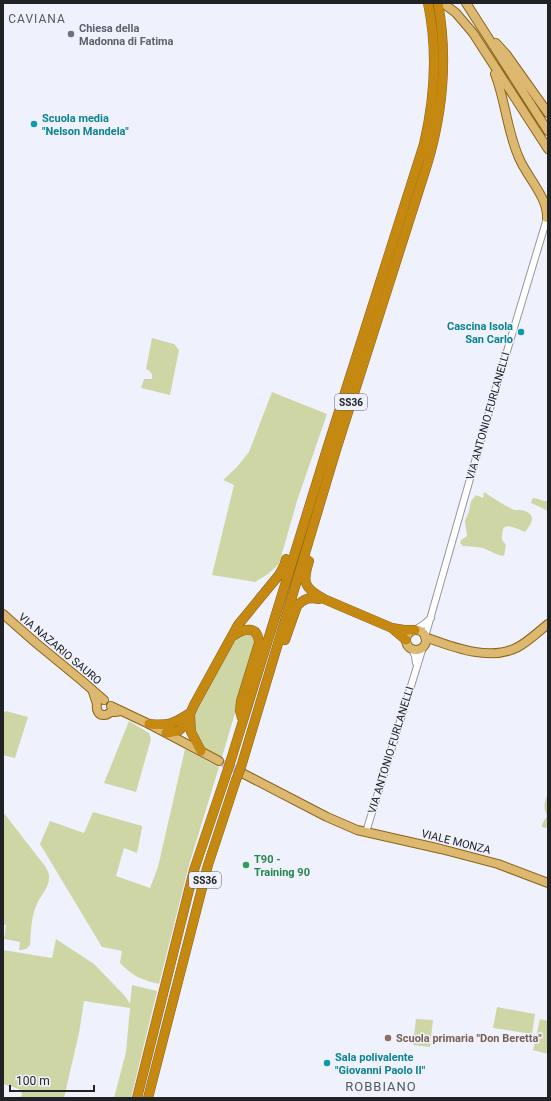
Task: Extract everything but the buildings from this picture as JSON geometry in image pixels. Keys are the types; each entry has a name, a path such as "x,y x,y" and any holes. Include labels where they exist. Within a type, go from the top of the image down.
{"highway":[{"name":"SS36","path":"148,1098 208,865 240,774 330,470 429,159 436,132 440,112 444,54 428,3"},
{"name":"SS36","path":"137,1098 194,870 230,763 312,494 424,144 433,99 435,53 438,34 438,3"},
{"path":"330,470 331,488 306,574 309,590 324,600 392,628 415,630"},
{"path":"171,734 178,731 186,723 238,625 281,571 312,494"},
{"path":"272,664 282,652 297,606 308,598 324,600"},
{"path":"392,628 406,640"},
{"path":"233,636 243,630 250,630 257,634 259,638 259,643 241,701 240,711 243,721"},
{"path":"149,724 163,725 177,722 190,713"},
{"path":"190,713 191,732 201,752"},
{"path":"171,734 177,722"}],"main road":[{"path":"443,3 456,13 473,33 548,149"},
{"path":"466,3 548,131"},
{"path":"481,26 506,54 548,113"},
{"path":"490,60 502,95 515,149 523,166 544,195 548,217"},
{"path":"537,98 548,100"},
{"name":"VIA NAZARIO SAURO","path":"3,614 81,680 93,691 100,702"},
{"path":"424,643 422,632 415,630 408,633 406,640 408,646 412,649 418,649 424,643 438,642 479,653 496,654 517,648 529,641 548,624"},
{"path":"100,702 108,702 110,709 107,714 103,715 98,713 96,708 100,702"},
{"path":"110,709 122,711 171,734 219,761"},
{"name":"VIALE MONZA","path":"240,774 327,817 357,830 441,849 498,864 548,883"}],"street":[{"name":"VIA ANTONIO FURLANELLI","path":"366,832 424,643 495,391 548,217"},
{"path":"415,630 431,618"},
{"name":"VIA ANTONIO FURLANELLI","path":"412,649 415,656 416,667"}],"green space":[{"path":"152,338 174,344 179,350 170,395 141,388 144,379 152,379 151,372 146,369"},
{"path":"272,392 327,414 297,501 279,564 268,574 255,582 212,575 234,485 223,480 236,468 249,452"},
{"path":"484,492 512,509 523,510 529,513 532,518 531,523 525,532 510,526 503,529 502,540 506,545 504,556 483,548 463,546 460,543 461,540 467,536 465,521 471,501 476,495 483,498"},
{"path":"533,498 548,501 548,511 531,503"},
{"path":"249,633 254,639 255,646 222,757 204,748 194,731 195,710 238,636"},
{"path":"6,711 28,717 15,758 3,755 3,713"},
{"path":"129,721 149,733 151,739 136,792 104,783"},
{"path":"185,749 219,767 189,865 159,984 138,977 125,968 120,963 122,951 102,947 40,844 50,821 84,833 93,812 142,826 137,853 124,848 116,876 150,888 158,867"},
{"path":"548,793 548,827 545,828 542,827 542,824 547,816 544,804"},
{"path":"3,812 45,866 49,875 48,885 35,909 30,945 22,950 19,950 20,942 4,939 6,925 3,924"},
{"path":"56,939 94,964 125,996 130,1004 132,985 157,991 131,1098 114,1098 126,1052 130,1008 84,1001 79,1033 64,1098 21,1098 22,1094 19,1089 3,1084 3,950 52,958"},
{"path":"497,1007 535,1014 532,1034 493,1028"},
{"path":"416,1019 433,1020 430,1047 413,1045"},
{"path":"540,1019 548,1021 548,1054 533,1050"}],"tunnel":[{"path":"219,761 242,773"}],"place":[{"name":"Chiesa della Madonna di Fatima","path":"71,34"},
{"name":"Scuola media \"Nelson Mandela\"","path":"34,124"},
{"name":"Cascina Isola San Carlo","path":"521,332"},
{"name":"T90 - Training 90","path":"246,865"},
{"name":"Scuola primaria \"Don Beretta\"","path":"388,1038"},
{"name":"Sala polivalente \"Giovanni Paolo II\"","path":"327,1063"}],"district":[{"name":"CAVIANA","path":"37,19"},
{"name":"ROBBIANO","path":"381,1086"}]}
